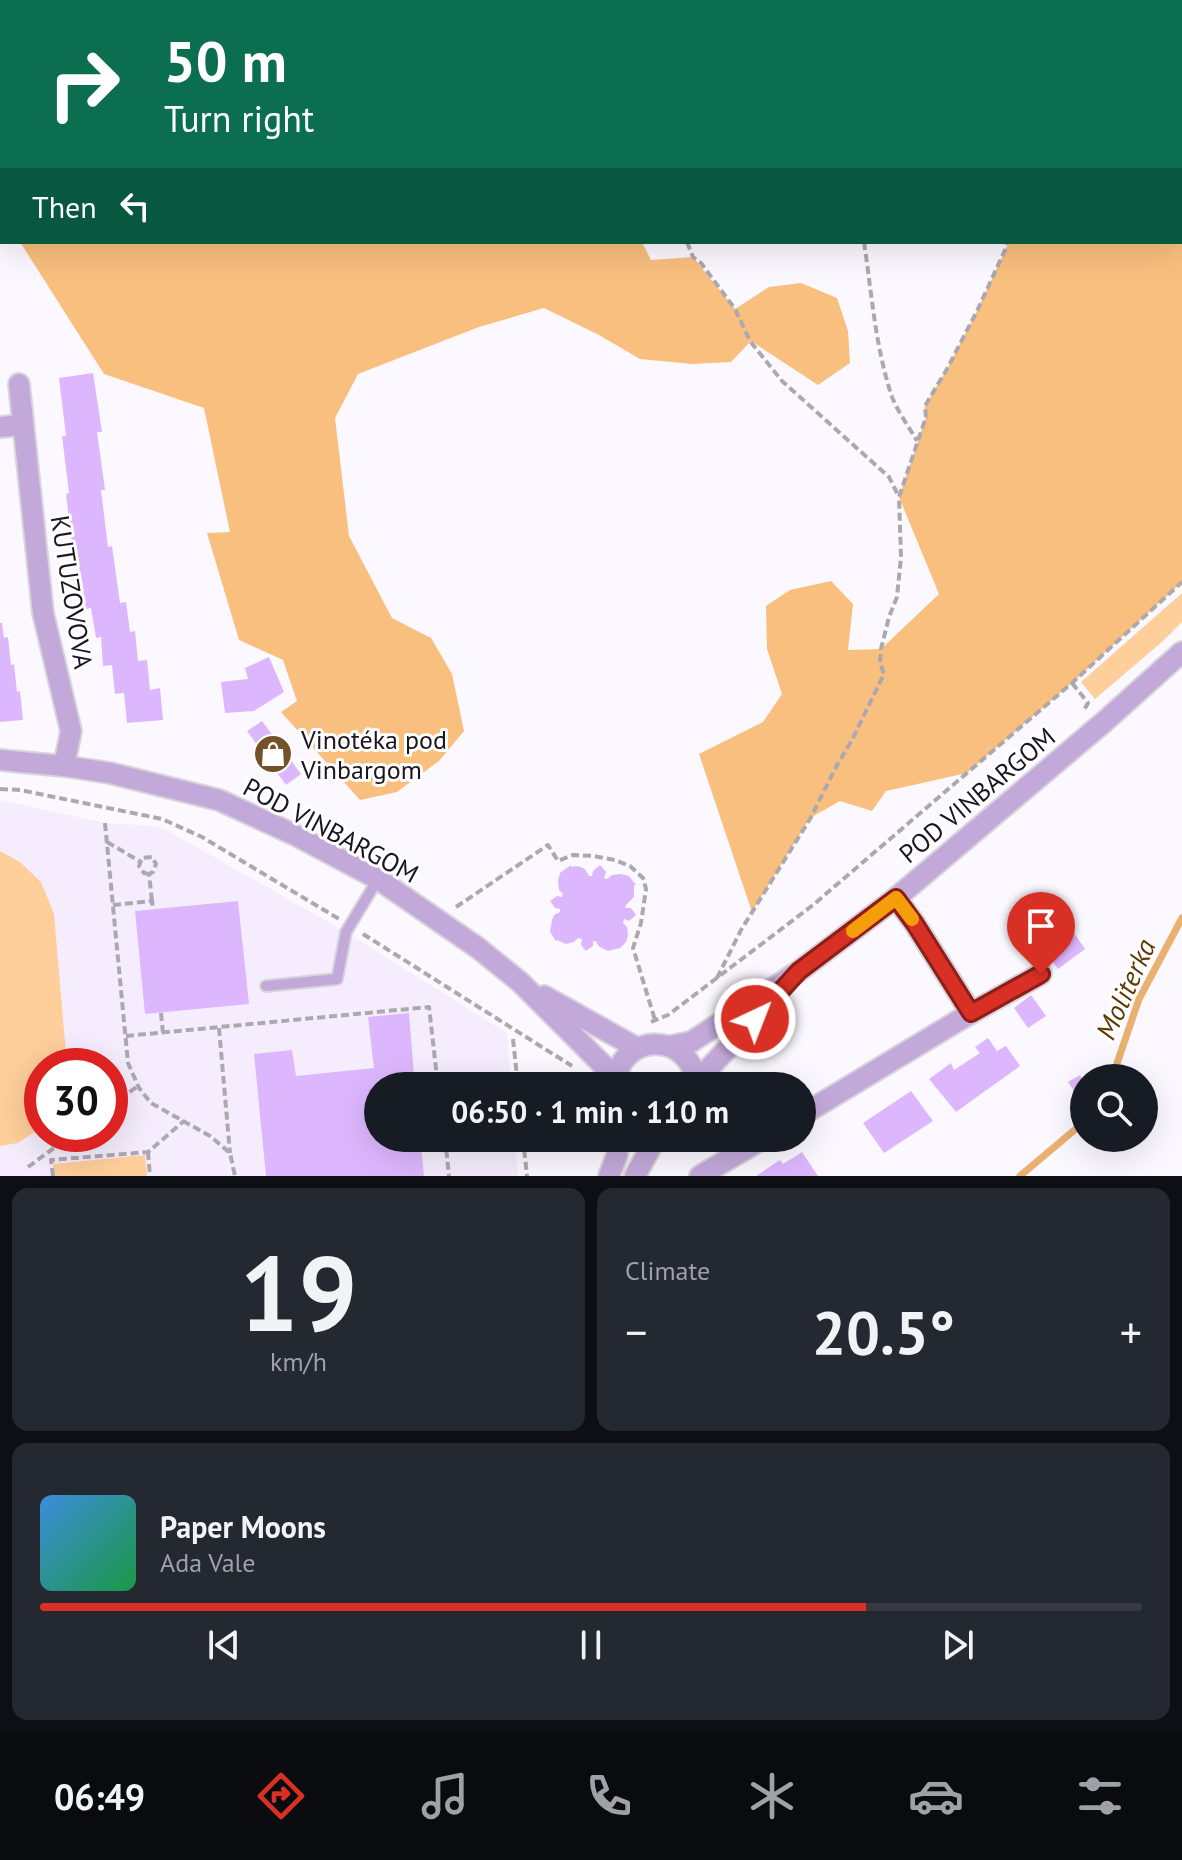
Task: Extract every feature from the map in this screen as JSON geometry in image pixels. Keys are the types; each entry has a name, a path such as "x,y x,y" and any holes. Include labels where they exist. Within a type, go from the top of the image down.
{"street":[{"name":"KUTUZOVOVA","path":"19,384 43,613 71,731 64,766"},
{"path":"0,427 23,425"},
{"name":"POD VINBARGOM","path":"520,982 637,1048 691,1042 799,971 896,898 1182,652"},
{"name":"POD VINBARGOM","path":"0,760 110,773 219,800 295,835 378,879 478,948 520,982 608,1072"},
{"path":"896,898 971,1013"},
{"name":"POD VINBARGOM","path":"707,1072 799,971"},
{"path":"816,1107 1041,974"},
{"path":"670,1046 689,1061 694,1072"},
{"path":"616,1072 625,1057 637,1048"},
{"path":"609,1176 618,1152"},
{"path":"635,1176 648,1152"},
{"path":"700,1176 740,1152"}],"lane":[{"path":"266,986 337,979 346,932 378,879"}],"path":[{"path":"688,244 693,257 701,263 735,309 750,341 782,381 889,477 899,497"},
{"path":"864,244 881,364 893,400 917,441"},
{"path":"717,978 741,930 810,819 884,674 880,663 881,649 897,597 901,557 899,497 926,417 925,406 977,311 1006,244"},
{"path":"647,1024 668,1015 813,905 1072,683 1182,582"},
{"path":"1072,683 1088,703"},
{"path":"0,789 20,790 162,819 202,837 351,926 580,1071"},
{"path":"105,823 128,1063 138,1086 151,1103 210,1136 230,1153"},
{"path":"107,842 141,862"},
{"path":"453,909 548,845 558,861 573,855 594,856 630,866 643,878 646,889 641,923 633,948 655,1020"},
{"path":"152,857 156,864 149,874 139,866 142,858 152,857"},
{"path":"149,874 153,909"},
{"path":"113,905 152,901"},
{"path":"126,1036 429,1007 436,1072"},
{"path":"161,1013 163,1033"},
{"path":"219,1027 230,1153 235,1176"},
{"path":"513,1039 517,1072"},
{"path":"128,1093 138,1086"},
{"path":"53,1176 51,1160 148,1152 184,1121"},
{"path":"28,1167 48,1152"},
{"path":"148,1152 150,1176"},
{"path":"446,1152 449,1176"},
{"path":"524,1152 527,1176"}],"shaded area":[{"path":"21,244 643,244 651,260 693,257 735,309 769,287 801,283 837,298 848,331 850,363 818,385 751,341 731,362 692,364 640,359 544,308 479,327 358,374 335,418 349,536 392,618 431,638 452,674 464,731 439,761 397,792 360,800 281,712 297,701 283,660 239,640 207,533 230,532 204,408 104,374"},
{"path":"1008,244 1182,244 1182,582 1072,683 967,773 886,791 872,811 840,801 810,818 752,912 699,754 763,722 782,694 767,649 766,606 790,590 831,581 853,604 848,650 881,649 939,594 899,497 926,417 925,406 977,311"},
{"path":"1182,593 1182,622 1095,699 1081,682"},
{"path":"0,800 105,823 156,826 167,830 346,932 507,1033 510,1072 364,1072 364,1152 516,1152 518,1176 0,1176"},
{"path":"0,851 20,862 41,882 54,914 65,1048 24,1048 24,1139 0,1146"},
{"path":"145,1155 147,1176 55,1176 53,1164"}],"building":[{"path":"93,373 102,432 97,432 105,490 101,490 108,547 112,546 120,603 126,602 130,632 135,631 138,661 147,660 150,690 160,688 163,720 127,723 124,693 115,694 112,665 103,666 101,637 96,638 91,608 86,609 77,552 73,552 59,378"},
{"path":"0,623 4,638 8,637 23,720 0,722"},
{"path":"269,657 284,692 254,711 225,713 221,682 248,679 245,668"},
{"path":"262,721 301,774 286,785 247,731"},
{"path":"571,865 585,869 592,876 600,865 606,872 604,878 620,874 629,876 636,885 634,897 625,908 631,908 636,915 629,921 624,919 628,935 620,948 608,951 593,941 593,946 586,951 581,945 582,939 566,944 556,941 550,932 554,915 560,909 550,901 557,896 562,897 558,881 560,873"},
{"path":"238,901 249,1004 145,1014 135,911"},
{"path":"1053,902 1085,949 1058,969 1025,922"},
{"path":"1031,995 1046,1016 1028,1028 1014,1008"},
{"path":"409,1013 414,1072 364,1072 364,1152 421,1152 424,1176 266,1176 254,1054 292,1050 296,1076 374,1068 368,1017"},
{"path":"988,1038 997,1051 1006,1046 1020,1066 956,1112 929,1079 951,1063 954,1070 980,1053 975,1047"},
{"path":"911,1091 933,1121 884,1153 863,1123"},
{"path":"802,1152 818,1176 756,1176 780,1160 783,1164"}],"waterway":[{"name":"Moliterka","path":"1117,1064 1139,999 1182,918"},
{"name":"Moliterka","path":"1020,1176 1070,1134"}],"slow traffic":[{"path":"853,931 896,898 912,919"}],"place":[{"name":"Vinotéka pod Vinbargom","path":"273,754"}],"route":[{"path":"755,1019 799,971 896,898 971,1013 1041,974"}]}
